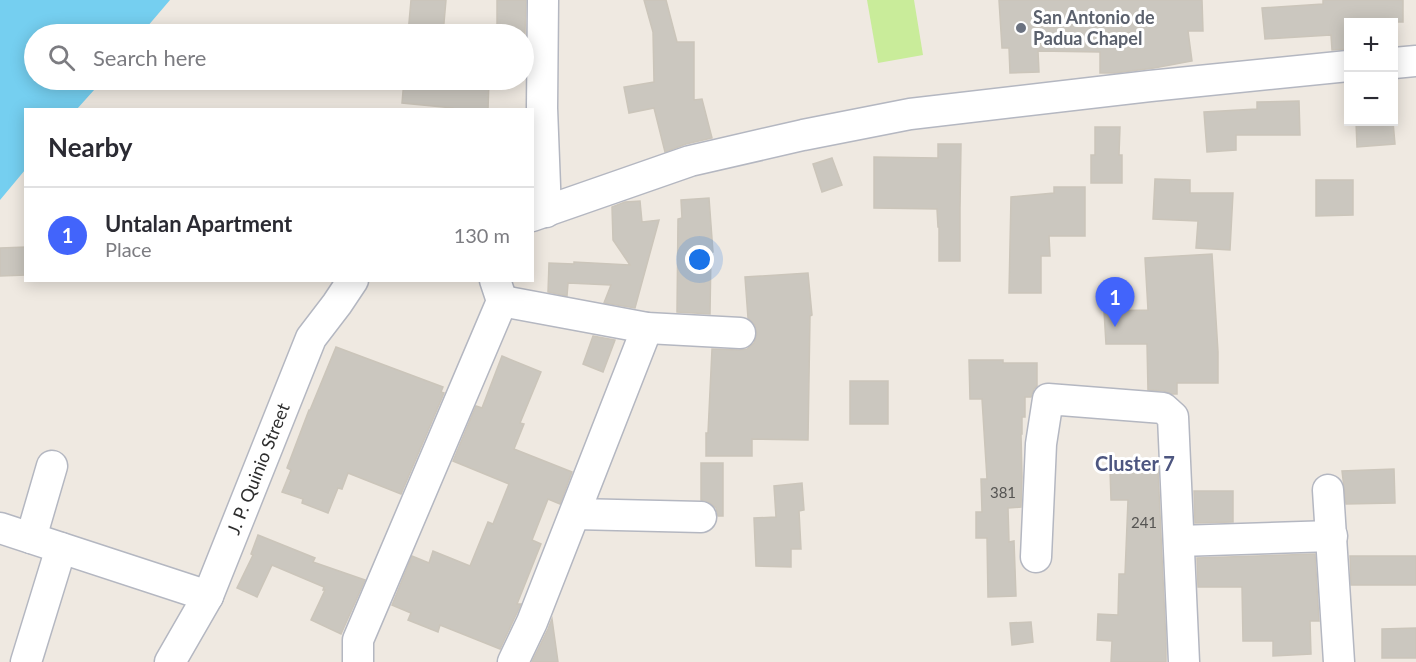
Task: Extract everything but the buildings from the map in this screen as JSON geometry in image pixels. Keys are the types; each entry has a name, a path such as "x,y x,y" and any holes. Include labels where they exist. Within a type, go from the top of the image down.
{"street":[{"path":"543,0 539,214 690,161 803,135 910,114 1344,66"},
{"path":"1398,63 1416,61"},
{"name":"J. P. Quinio Street","path":"170,662 208,596 311,338 352,282"},
{"path":"358,662 358,640 499,291 647,328 740,333"},
{"path":"513,662 532,622 647,328"},
{"path":"1036,557 1041,444 1048,399 1163,408 1173,417 1184,662"},
{"path":"31,538 52,466"},
{"path":"1328,490 1339,662"},
{"path":"575,514 701,517"},
{"path":"0,528 208,596"},
{"path":"1179,542 1332,536"},
{"path":"26,662 61,548"}],"green space":[{"path":"867,0 914,0 923,55 878,63"}],"water":[{"path":"0,0 170,0 150,24 24,24 24,90 94,90 78,108 24,108 24,171 0,200"}],"place":[{"name":"San Antonio de Padua Chapel","path":"1021,28"},
{"name":"Untalan Apartment","path":"1115,327"}],"district":[{"name":"Cluster 7","path":"1135,464"}]}
